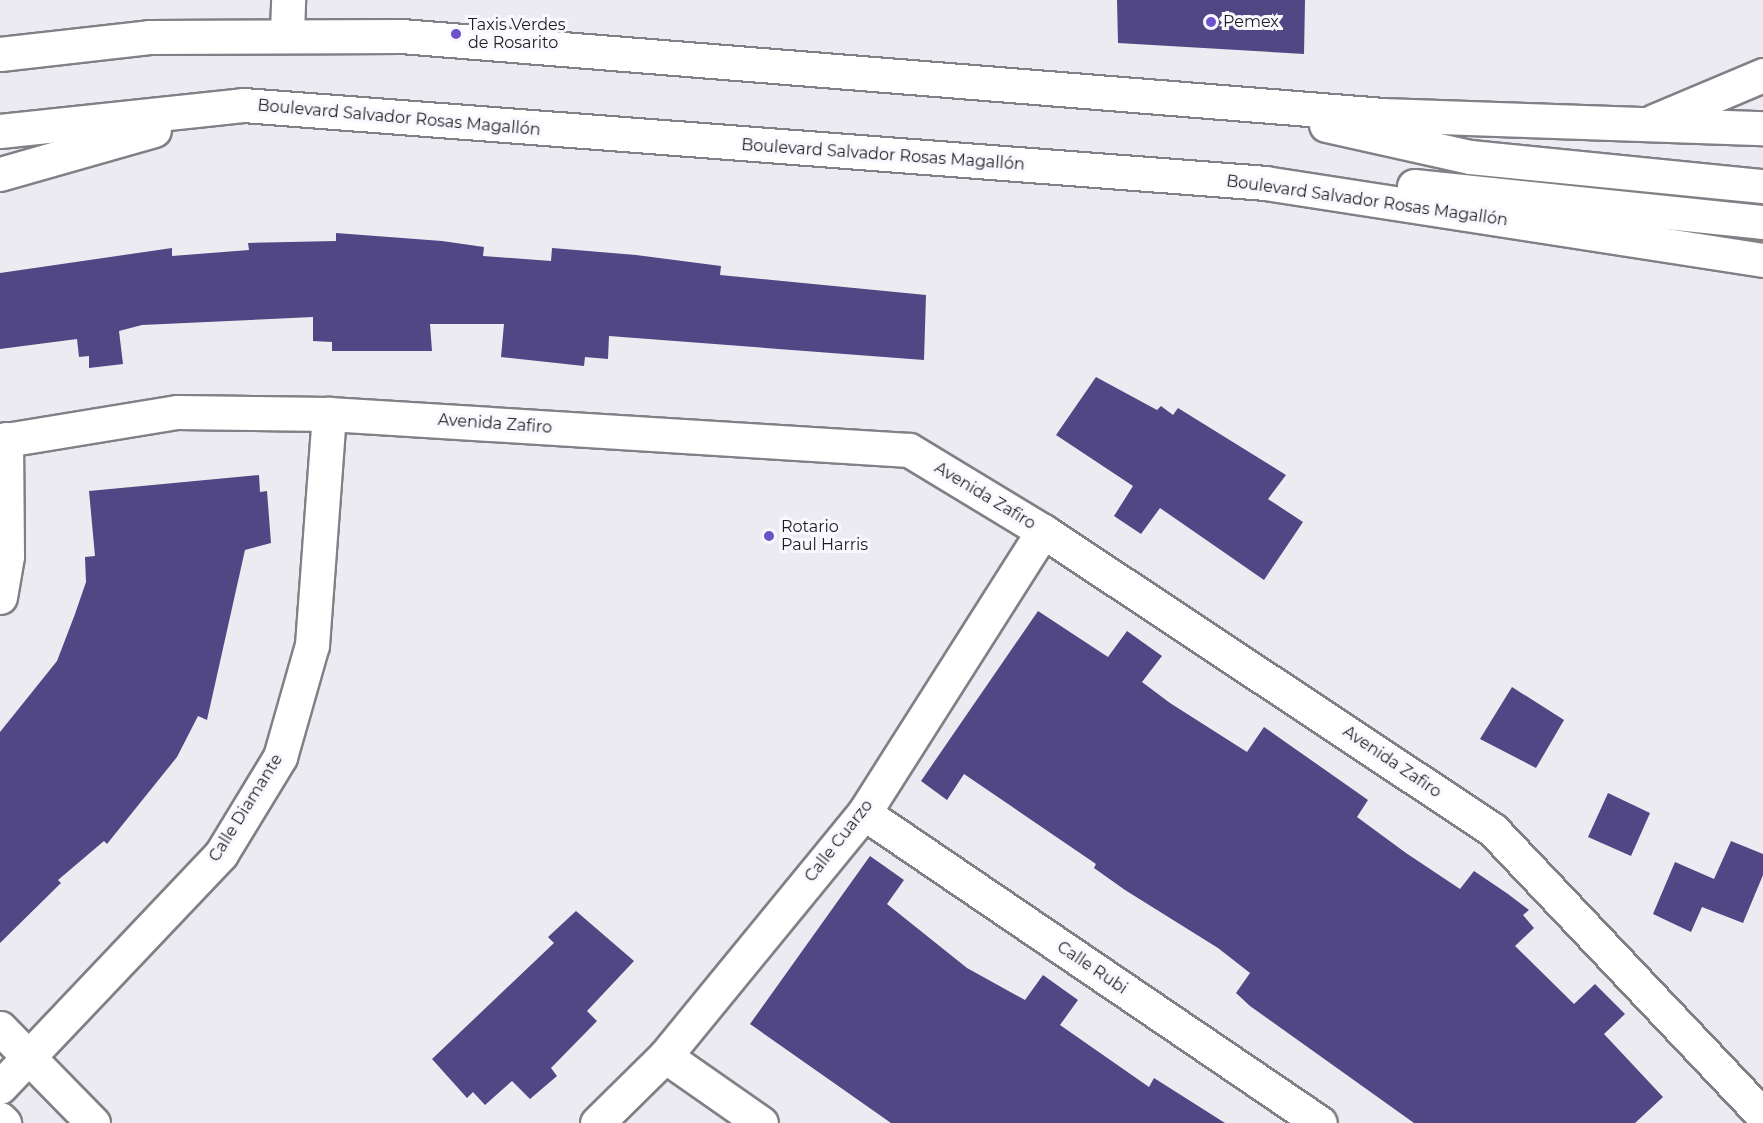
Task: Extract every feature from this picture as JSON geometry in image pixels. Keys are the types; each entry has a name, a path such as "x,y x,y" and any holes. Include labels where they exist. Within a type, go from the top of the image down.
{"main road":[{"path":"287,33 288,0"},
{"path":"0,54 149,37 287,33 401,36 1258,106 1640,127 1763,128"},
{"path":"1640,127 1763,75"},
{"path":"0,174 243,105"},
{"name":"Boulevard Salvador Rosas Magallón","path":"0,131 243,105 1265,183 1763,260"},
{"path":"1258,106 1364,136 1470,157 1763,186"},
{"path":"1265,183 1360,181 1763,222"},
{"name":"Avenida Zafiro","path":"3,440 177,412 329,414 909,450 1043,531 1494,830 1763,1116"},
{"name":"Calle Diamante","path":"0,1087 30,1059 221,854 280,757 312,645 329,414"},
{"path":"0,597 7,556 3,440"},
{"name":"Calle Cuarzo","path":"597,1123 665,1056 864,813 1043,531"},
{"name":"Calle Rubi","path":"864,813 1320,1123"},
{"path":"0,1028 93,1123"},
{"path":"665,1056 761,1123"},
{"path":"0,1119 4,1123"}],"building":[{"name":"Pemex","path":"1117,0 1305,0 1304,54 1118,43"},
{"path":"336,233 442,241 484,247 483,256 551,261 552,248 636,255 721,266 720,275 926,295 924,360 609,336 608,359 585,357 584,366 501,357 504,324 430,324 432,351 332,351 332,342 313,341 313,317 142,325 119,331 123,364 89,368 89,356 79,357 77,339 0,349 0,273 172,248 172,256 249,250 248,243 336,241"},
{"path":"1096,377 1157,410 1161,406 1173,415 1178,408 1286,475 1268,499 1303,522 1264,580 1160,508 1141,534 1114,516 1133,486 1056,435"},
{"path":"259,475 260,492 267,491 271,543 245,550 207,720 198,716 177,757 107,844 104,841 58,880 61,883 0,943 0,732 57,661 75,614 86,582 85,557 95,556 89,491"},
{"path":"1038,611 1108,657 1127,631 1162,656 1142,682 1170,703 1247,752 1264,727 1368,800 1357,817 1406,853 1460,889 1474,871 1529,910 1523,915 1534,928 1515,946 1574,1004 1595,984 1625,1014 1604,1034 1663,1097 1635,1123 1414,1123 1250,1006 1236,993 1250,973 1218,948 1125,890 1094,868 1096,864 964,774 947,800 921,781"},
{"path":"1512,687 1564,720 1536,768 1480,739"},
{"path":"1608,793 1650,813 1631,856 1588,837"},
{"path":"1731,841 1763,854 1763,875 1743,923 1702,907 1691,932 1653,914 1675,862 1714,879"},
{"path":"870,856 904,880 887,904 967,968 1025,1000 1043,975 1078,1000 1060,1025 1149,1087 1154,1078 1225,1123 891,1123 750,1024"},
{"path":"576,911 634,961 587,1011 597,1021 551,1068 557,1076 530,1099 512,1081 485,1105 473,1092 467,1098 432,1059 554,943 548,937"}],"place":[{"name":"Pemex","path":"1211,22"},
{"name":"Taxis Verdes de Rosarito","path":"456,34"},
{"name":"Rotario Paul Harris","path":"769,536"}]}
